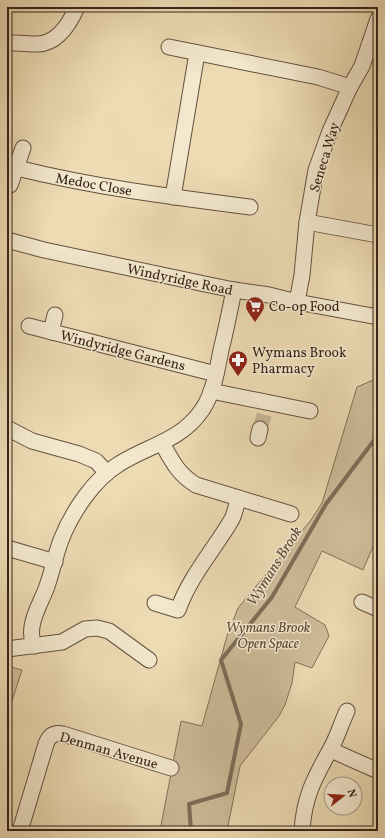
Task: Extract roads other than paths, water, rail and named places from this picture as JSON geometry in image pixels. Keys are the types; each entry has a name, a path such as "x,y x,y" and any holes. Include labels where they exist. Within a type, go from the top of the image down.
{"street":[{"path":"21,41 39,44 56,37 65,28 77,7"},
{"name":"Seneca Way","path":"297,302 302,276 307,222 316,170 330,131 350,87 362,66 378,21"},
{"path":"169,47 318,77 350,87"},
{"path":"173,197 197,52"},
{"path":"10,185 24,148"},
{"name":"Medoc Close","path":"17,168 59,178 173,197 250,207"},
{"path":"307,222 378,235"},
{"name":"Windyridge Road","path":"7,240 44,250 234,290 269,295 297,302 378,316"},
{"path":"34,646 31,626 46,588 62,539 74,514 107,473 129,458 177,435 195,420 202,409 211,391 216,374 234,290"},
{"path":"51,332 55,315"},
{"name":"Windyridge Gardens","path":"29,326 216,374"},
{"path":"211,391 266,408 310,412"},
{"path":"7,428 32,441 79,454 96,461 107,473"},
{"path":"162,443 177,469 190,482 291,514"},
{"path":"155,603 178,610 182,598 191,581 232,518 238,498"},
{"path":"7,548 55,562"},
{"path":"362,602 378,609"},
{"path":"7,649 62,642 85,629 97,628 109,631 149,660"},
{"path":"302,831 304,814 312,783 331,750 347,710"},
{"name":"Denman Avenue","path":"20,831 46,744 50,736 53,734 63,734 171,768"},
{"path":"331,750 378,771"}],"waterway":[{"name":"Wymans Brook","path":"191,831 189,804 227,793 241,724 221,660 272,597 326,504 378,435"}],"tunnel":[{"path":"260,429 265,412"}],"place":[{"name":"Co-op Food","path":"255,323"},
{"name":"Wymans Brook Pharmacy","path":"238,377"}],"park label":[{"name":"Wymans Brook Open Space","path":"268,636"}]}
